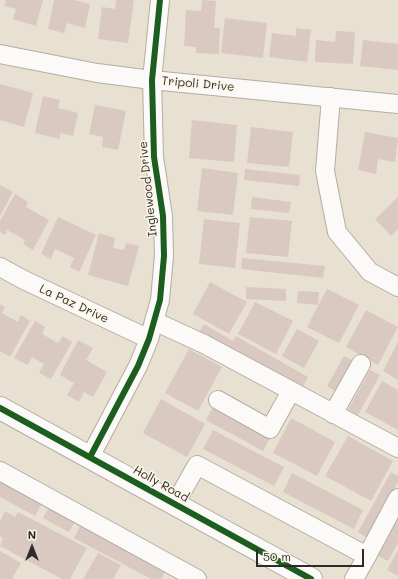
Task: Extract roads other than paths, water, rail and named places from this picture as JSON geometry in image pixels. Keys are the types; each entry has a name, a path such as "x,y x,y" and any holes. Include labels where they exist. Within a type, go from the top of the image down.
{"main road":[{"name":"Holly Road","path":"0,408 311,579"}],"street":[{"name":"Inglewood Drive","path":"90,457 138,366 149,339 160,300 164,256 164,216 154,157 152,80 160,0"},
{"name":"Tripoli Drive","path":"0,54 97,73 152,80 331,96 398,104"},
{"path":"331,96 325,171 337,232 370,272 398,287"},
{"name":"La Paz Drive","path":"0,267 24,280 149,339"},
{"path":"154,321 204,344 398,448"},
{"path":"333,414 361,364"},
{"path":"218,400 270,429 291,391"},
{"path":"175,504 197,465 367,556"},
{"path":"0,471 190,577"},
{"path":"354,579 398,498"}]}
